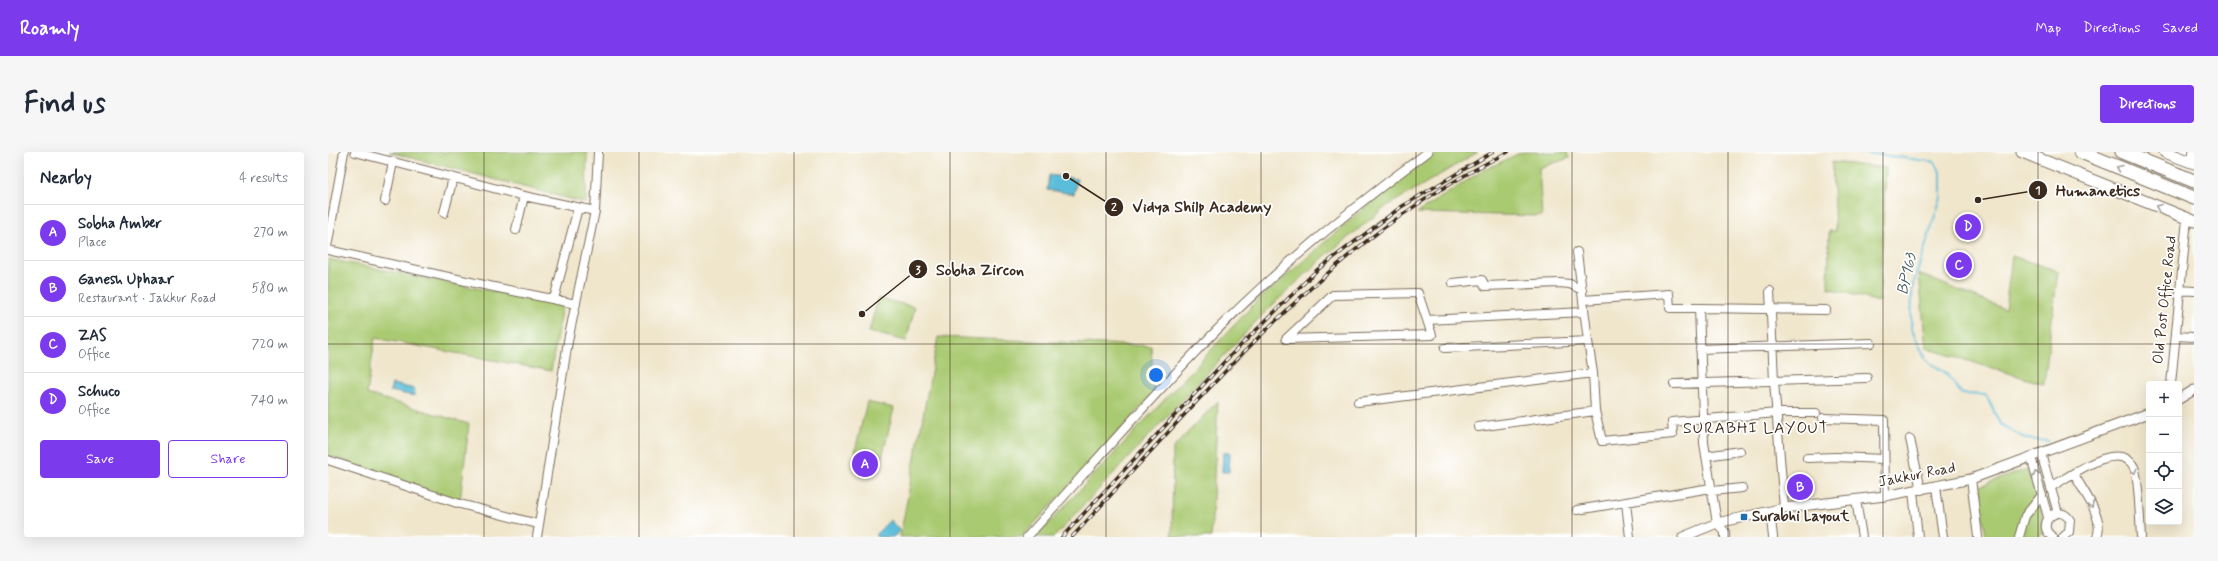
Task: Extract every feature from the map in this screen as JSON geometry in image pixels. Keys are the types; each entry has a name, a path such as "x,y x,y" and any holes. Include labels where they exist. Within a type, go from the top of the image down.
{"highway":[{"path":"2081,152 2194,198"},
{"path":"2122,152 2194,181"}],"main road":[{"path":"2022,152 2191,220"},
{"path":"2165,152 2193,159"}],"street":[{"path":"328,242 344,152"},
{"path":"355,152 524,196 595,211"},
{"path":"537,537 576,304 595,211 598,152"},
{"path":"1027,537 1211,336 1253,295 1351,210 1428,152"},
{"path":"385,201 393,162"},
{"path":"444,213 453,178"},
{"path":"516,230 524,196"},
{"path":"554,299 578,208"},
{"name":"Old Post Office Road","path":"2171,381 2180,290 2191,220"},
{"path":"328,250 576,304"},
{"path":"1577,252 1588,341 1594,373 1595,411 1602,441 1673,434 1672,422 1777,413 1816,412"},
{"path":"1453,283 1482,280 1485,286 1559,283 1570,284 1582,290"},
{"path":"1770,290 1774,381 1784,508"},
{"path":"2180,290 2194,291"},
{"path":"1418,293 1426,320 1432,335 1286,339 1333,296 1418,293"},
{"path":"1583,300 1669,294 1670,308 1770,311 1826,310"},
{"path":"1699,308 1703,419 1706,456 1717,523 1725,532 1725,537"},
{"path":"1426,320 1584,312"},
{"path":"2176,336 2194,337"},
{"path":"1445,348 1588,341"},
{"path":"1700,349 1772,345 1871,343"},
{"path":"1358,402 1594,373"},
{"path":"1674,384 1867,378"},
{"path":"2182,397 2194,390"},
{"path":"1478,427 1595,411"},
{"name":"Jakkur Road","path":"1683,537 1717,523 1784,508 1917,491 1971,479 2146,414"},
{"path":"1823,418 1884,420 1884,496"},
{"path":"1910,439 1917,491 1918,537"},
{"path":"1706,456 1740,451"},
{"path":"2041,453 2058,513"},
{"path":"2051,487 2104,457 2119,456 2130,462 2135,470 2141,537"},
{"path":"1807,458 1836,457 1884,460"},
{"path":"2031,457 2048,517 2045,524 2048,535"},
{"path":"328,460 460,504 538,524"},
{"path":"2074,474 2096,514 2100,529 2097,537"},
{"path":"1971,479 1978,537"},
{"path":"1936,486 1943,537"},
{"path":"1576,510 1712,489 1742,488"},
{"path":"2018,537 2025,516 2042,495"},
{"path":"1856,500 1862,537"},
{"path":"1626,503 1630,537"},
{"path":"1770,511 1773,537"},
{"path":"2048,517 2058,513 2067,517 2071,524 2069,532 2063,537"}],"green space":[{"path":"389,152 587,152 586,203"},
{"path":"1438,152 1478,152 1387,206 1324,257 1264,313 1054,537 1036,537 1254,304 1381,193"},
{"path":"1522,152 1567,152 1569,158 1539,168 1542,216 1417,213 1482,171"},
{"path":"1832,162 1886,168 1879,302 1828,288 1829,231 1835,231"},
{"path":"2012,256 2058,271 2044,384 1926,348 1919,274 2005,309"},
{"path":"328,259 562,305 551,371 375,338 367,394 469,424 460,501 328,455"},
{"path":"878,298 915,307 906,341 869,332"},
{"path":"938,337 1151,346 1154,393 1022,537 900,537"},
{"path":"1218,401 1211,537 1172,537 1173,448"},
{"path":"867,402 894,408 882,458 855,451"},
{"path":"2027,469 2037,494 2041,512 2042,529 2039,537 1986,537 1980,486"}],"water":[{"path":"1049,175 1077,179 1074,194 1047,190"},
{"path":"392,384 415,389 414,396 390,391"},
{"path":"1223,453 1230,453 1229,472 1222,472"},
{"path":"890,520 900,531 893,537 877,537 875,535"}],"waterway":[{"name":"BP163","path":"1857,152 1935,162 1941,174 1941,197 1912,288 1911,328 1926,360 1946,373 1962,394 1986,395 2000,424 2026,439 2049,441"}],"railway":[{"path":"1062,537 1226,360 1317,270 1401,207 1493,152"},
{"path":"1072,537 1214,382 1289,308 1328,273 1384,227 1418,204 1508,152"}],"place":[{"name":"Vidya Shilp Academy","path":"1066,176"},
{"name":"Humanetics","path":"1978,200"},
{"name":"Schuco","path":"1968,227"},
{"name":"ZAS","path":"1959,265"},
{"name":"Sobha Zircon","path":"862,314"},
{"name":"Sobha Amber","path":"865,464"},
{"name":"Ganesh Uphaar","path":"1800,487"},
{"name":"Surabhi Layout","path":"1744,517"}],"district":[{"name":"SURABHI LAYOUT","path":"1756,428"}]}
